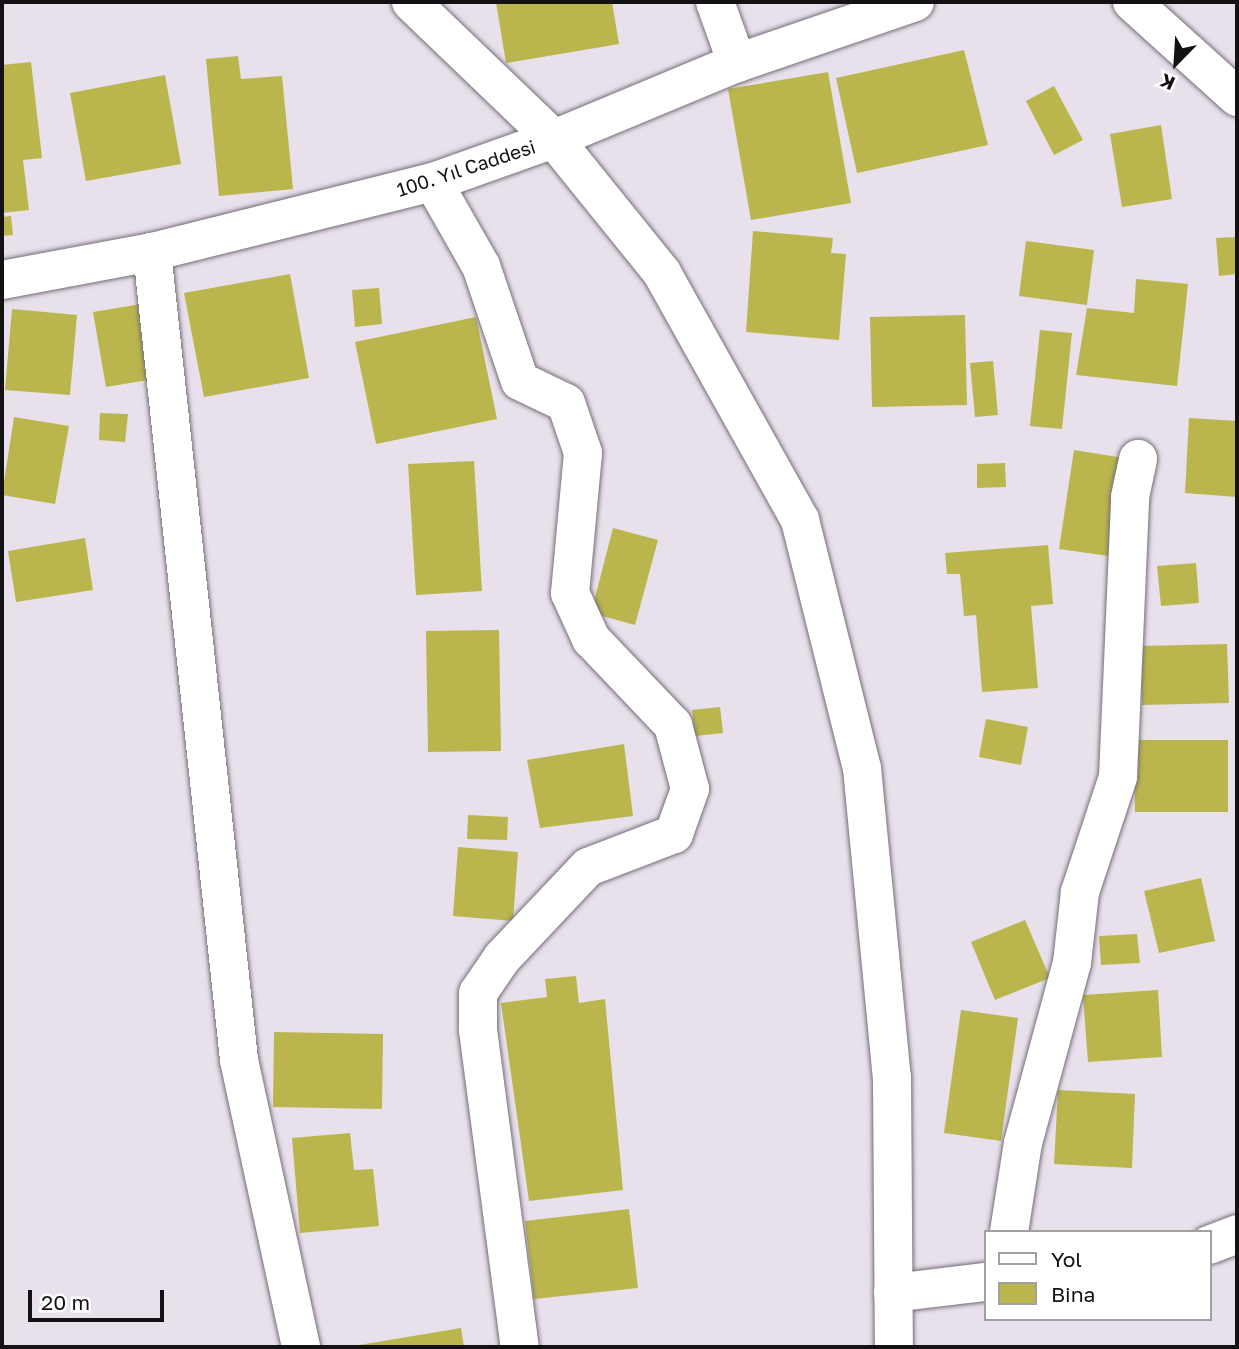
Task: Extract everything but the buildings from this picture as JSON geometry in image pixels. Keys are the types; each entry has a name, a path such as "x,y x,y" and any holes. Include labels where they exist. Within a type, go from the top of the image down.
{"street":[{"path":"411,2 554,139 662,272 800,520 862,768 892,1077 894,1347"},
{"path":"715,2 737,63"},
{"name":"100. Yıl Caddesi","path":"2,280 152,252 433,182 554,139 737,63 915,2"},
{"path":"1132,2 1237,97"},
{"path":"433,182 481,266 520,381 566,403 583,453 570,593 591,639 673,725 690,789 674,834 588,867 502,958 478,993 478,1030 520,1347"},
{"path":"152,252 239,1060 301,1347"},
{"path":"1009,1230 1023,1143 1072,963 1080,892 1118,777 1130,497 1138,458"},
{"path":"1211,1244 1237,1234"},
{"path":"893,1293 984,1282"}]}
